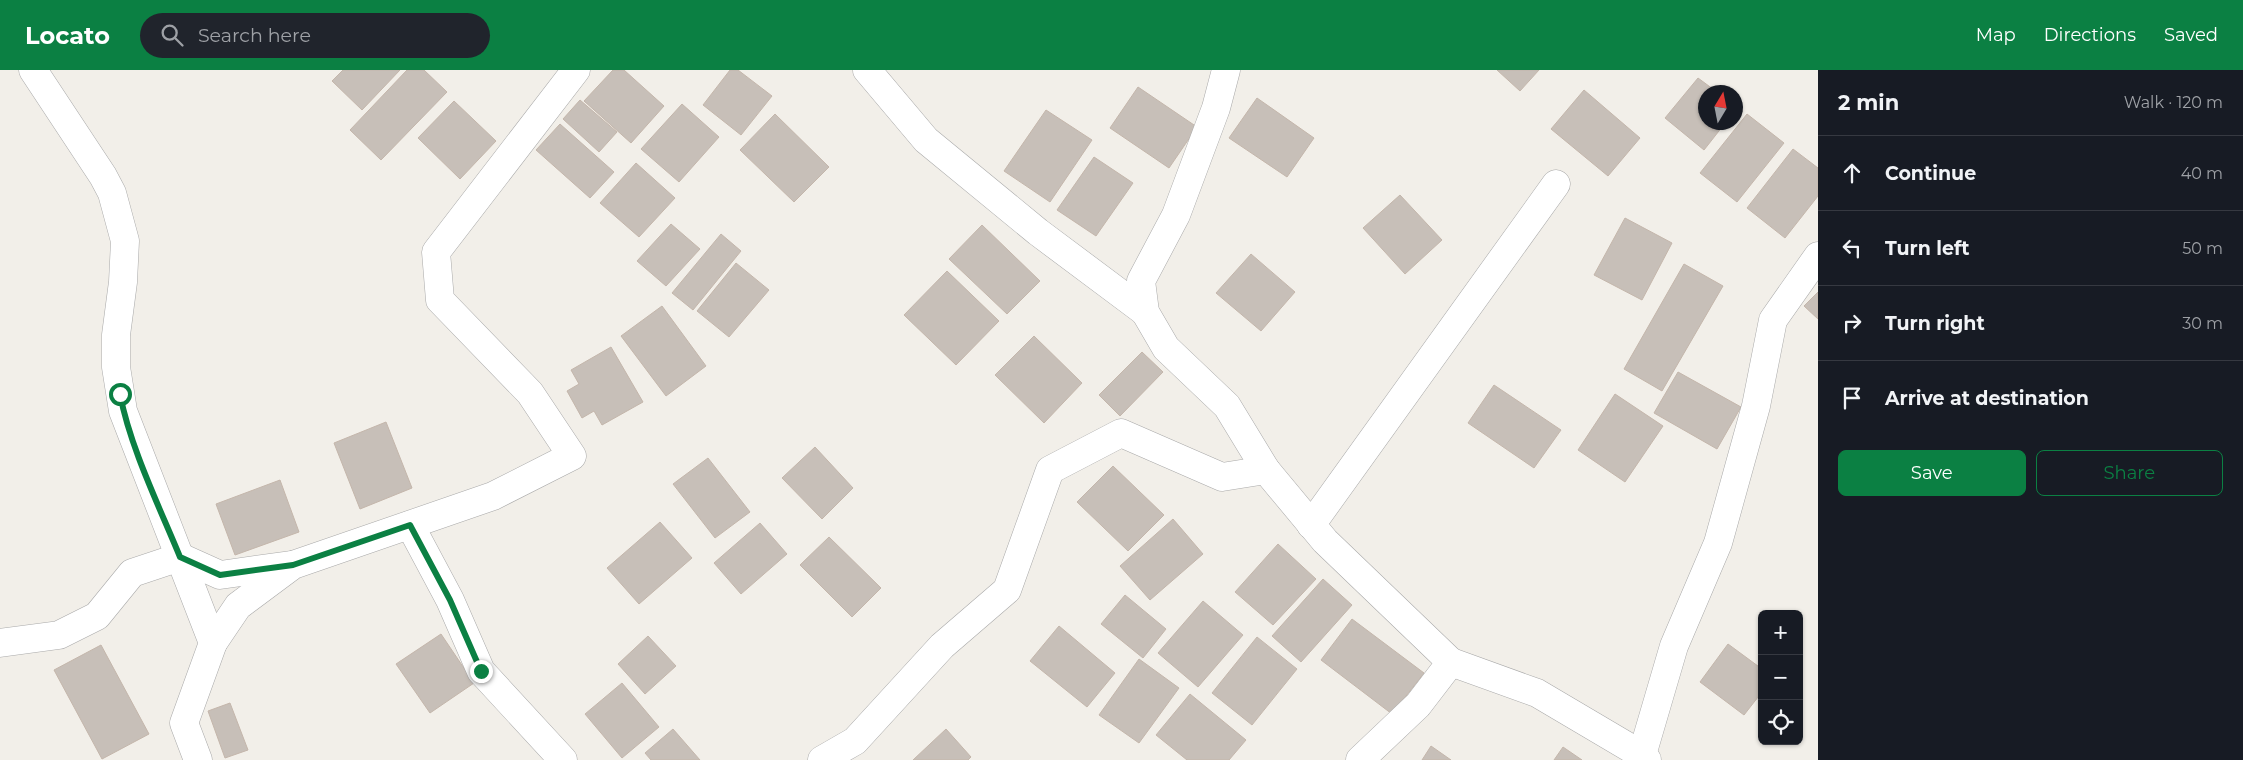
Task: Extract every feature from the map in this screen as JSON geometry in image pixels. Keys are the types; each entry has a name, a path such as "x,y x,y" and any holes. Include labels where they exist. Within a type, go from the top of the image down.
{"street":[{"path":"33,70 103,176 112,193 125,241 126,255 116,335 116,368 121,402 138,453 212,643"},
{"path":"0,643 59,635 97,616 132,574 180,557 220,575 293,565 493,496 572,456 530,393 440,300 436,252 576,70"},
{"path":"867,70 926,140 1038,232 1145,312 1166,348 1228,406 1266,470 1312,525 1372,588 1451,662 1537,693 1644,758 1674,646 1718,543 1756,406 1772,320 1818,256"},
{"path":"1145,312 1142,281 1176,215 1216,108 1226,70"},
{"path":"1312,525 1556,184"},
{"path":"822,760 855,741 942,646 1007,590 1050,470 1121,433 1222,477 1266,470"},
{"path":"410,525 450,600 481,671 563,760"},
{"path":"198,760 184,722 212,643 238,606 293,565"},
{"path":"1360,760 1418,705 1451,662"}],"building":[{"path":"343,70 400,70 362,110 332,81"},
{"path":"407,70 424,70 447,92 381,160 350,130"},
{"path":"613,70 624,70 664,106 631,143 584,101"},
{"path":"730,70 738,70 772,96 741,135 703,105"},
{"path":"1497,70 1539,70 1520,91"},
{"path":"1698,78 1708,85 1698,85 1698,130 1720,130 1704,150 1665,118"},
{"path":"1138,87 1197,127 1169,168 1110,128"},
{"path":"1584,90 1640,138 1608,176 1551,129"},
{"path":"1257,98 1314,138 1287,177 1229,138"},
{"path":"580,100 617,132 599,152 563,119"},
{"path":"454,101 496,141 460,179 418,138"},
{"path":"682,104 719,137 679,182 641,149"},
{"path":"1046,110 1092,140 1050,202 1004,171"},
{"path":"775,114 829,167 794,202 740,150"},
{"path":"1747,114 1784,143 1737,202 1700,173 1734,130 1743,130 1743,119"},
{"path":"560,124 614,172 590,198 536,150"},
{"path":"1793,149 1818,168 1818,196 1785,238 1747,208"},
{"path":"1094,157 1133,183 1096,236 1057,210"},
{"path":"636,163 675,198 639,237 600,203"},
{"path":"1400,195 1442,240 1405,274 1363,228"},
{"path":"1625,218 1672,243 1642,300 1594,275"},
{"path":"671,224 700,249 666,286 637,261"},
{"path":"982,225 1040,281 1007,314 949,259"},
{"path":"721,234 741,251 693,310 672,293"},
{"path":"1251,254 1295,292 1261,331 1216,293"},
{"path":"736,263 769,290 729,337 697,311"},
{"path":"1684,264 1723,286 1662,391 1624,369"},
{"path":"947,271 999,321 956,365 904,315"},
{"path":"1818,292 1818,319 1804,306"},
{"path":"662,306 706,366 666,396 621,336"},
{"path":"1034,336 1082,383 1044,423 995,375"},
{"path":"611,347 643,402 602,425 594,411 582,418 567,391 579,384 571,370"},
{"path":"1142,352 1163,372 1120,416 1099,395"},
{"path":"1678,372 1741,407 1717,449 1654,413"},
{"path":"1494,385 1561,430 1534,468 1468,423"},
{"path":"1615,394 1663,426 1625,482 1578,450"},
{"path":"386,422 412,488 360,509 334,443"},
{"path":"815,447 853,488 822,519 782,478"},
{"path":"708,458 750,512 715,538 673,484"},
{"path":"1113,466 1164,515 1128,551 1077,502"},
{"path":"280,480 299,532 235,555 216,504"},
{"path":"1173,519 1203,554 1150,600 1120,566"},
{"path":"660,522 692,558 639,604 607,568"},
{"path":"760,523 787,554 741,594 714,563"},
{"path":"829,537 881,588 852,617 800,565"},
{"path":"1278,544 1316,579 1273,625 1235,592"},
{"path":"1323,579 1352,605 1301,662 1272,636"},
{"path":"1125,595 1166,629 1143,658 1101,624"},
{"path":"1203,601 1243,635 1198,687 1158,653"},
{"path":"1352,619 1424,673 1392,714 1321,660"},
{"path":"1059,626 1115,673 1087,707 1030,661"},
{"path":"441,634 474,683 430,713 396,664"},
{"path":"648,636 676,666 645,694 618,664"},
{"path":"1257,637 1297,669 1252,725 1212,693"},
{"path":"1728,644 1758,666 1758,697 1744,715 1700,682"},
{"path":"101,645 149,734 102,759 54,670"},
{"path":"1139,659 1179,688 1139,743 1099,715"},
{"path":"622,683 659,727 622,758 585,714"},
{"path":"1190,694 1246,740 1229,760 1187,760 1156,735"},
{"path":"230,703 248,750 225,758 208,711"},
{"path":"673,729 700,760 651,760 645,753"},
{"path":"946,729 971,757 968,760 913,760"},
{"path":"1431,746 1451,760 1422,760"},
{"path":"1563,747 1582,760 1554,760"}],"route":[{"path":"120,394 123,411 138,453 180,557 220,575 293,565 410,525 450,600 481,671"}]}
